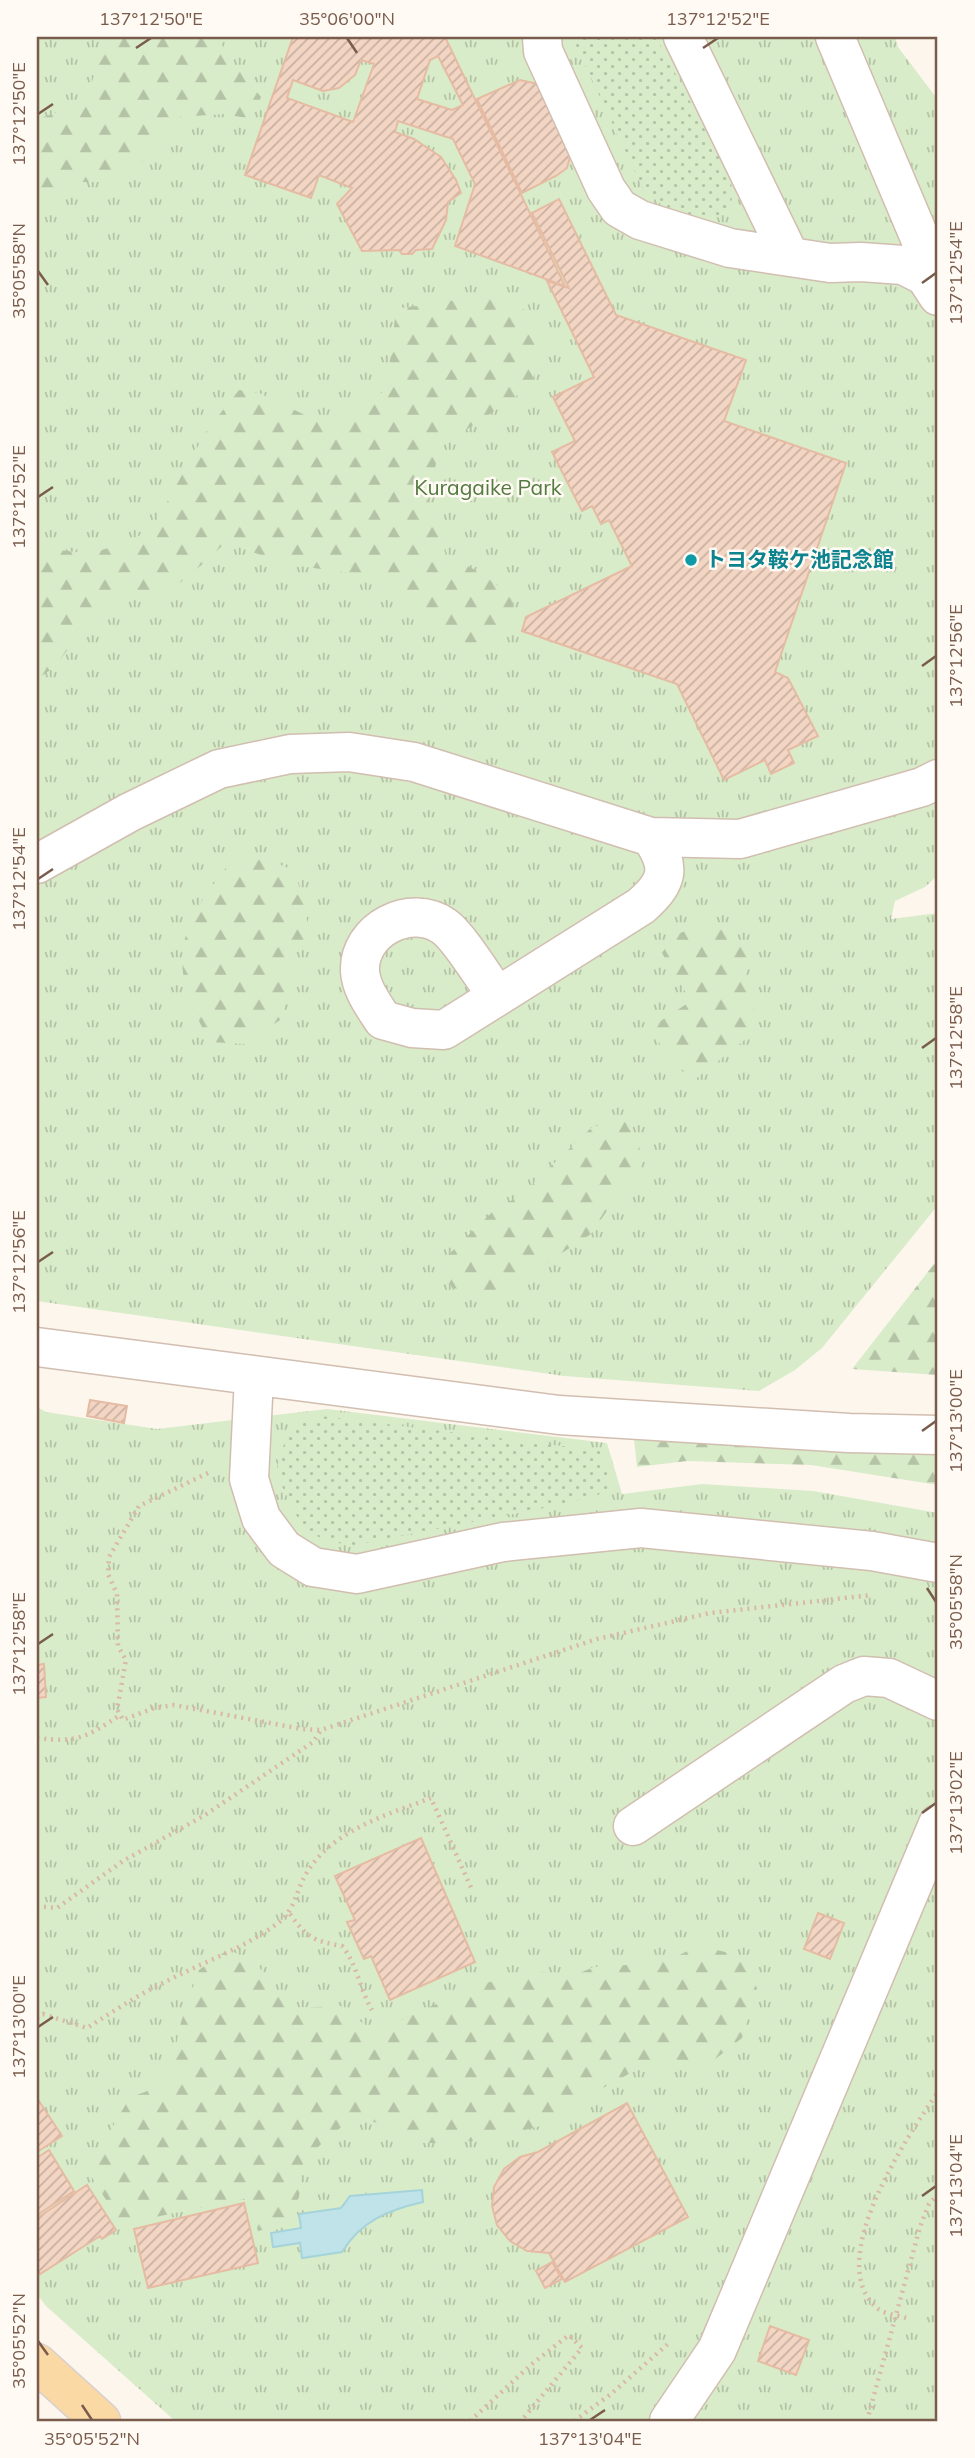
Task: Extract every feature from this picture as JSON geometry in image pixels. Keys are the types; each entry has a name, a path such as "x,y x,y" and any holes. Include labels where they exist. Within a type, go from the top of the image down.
{"main road":[{"path":"37,2363 101,2421"}],"street":[{"path":"542,37 543,51 606,189 619,208 640,220 730,248 830,263 903,265 925,276 938,296"},
{"path":"683,37 790,257"},
{"path":"835,37 938,281"},
{"path":"37,864 130,812 219,769 290,754 349,752 414,762 651,837 740,839 922,787 938,779"},
{"path":"498,996 641,906 658,891 666,874 661,852 651,837"},
{"path":"37,1347 559,1415 849,1433 938,1435"},
{"path":"254,1377 249,1479 261,1518 284,1549 313,1567 357,1574 503,1542 641,1528 872,1551 938,1563"},
{"path":"633,1826 844,1684 864,1676 889,1678 938,1701"},
{"path":"669,2421 713,2355 938,1824"}],"path":[{"path":"209,1473 139,1506 109,1557 108,1574 117,1594 118,1646 126,1660 117,1709 123,1720 154,1708 174,1705 302,1729 321,1730 597,1639 710,1613 884,1594"},
{"path":"37,1738 74,1740 88,1736 120,1715"},
{"path":"37,1906 57,1908 124,1861 227,1801 313,1742 321,1730"},
{"path":"37,2018 43,2014 87,2028 166,1981 244,1945 290,1914 300,1882 314,1861 332,1844 373,1819 431,1798 473,1892"},
{"path":"290,1914 307,1936 317,1942 342,1946 348,1953 363,1996 372,2010"},
{"path":"906,2318 876,2307 864,2291 859,2268 862,2242 889,2167 938,2092"},
{"path":"867,2421 920,2227 929,2204 938,2194"},
{"path":"574,2421 611,2394 680,2334 713,2355"},
{"path":"470,2421 532,2364 569,2335 582,2348 521,2421"}],"green space":[{"name":"Kuragaike Park","path":"37,37 895,37 898,47 938,100 938,875 925,887 895,901 891,919 938,913 938,1205 822,1348 795,1370 759,1391 564,1376 37,1301"},
{"path":"100,37 219,37 225,52 261,97 251,119 225,114 177,117 136,169 103,182 81,182 37,198 37,119 53,114 89,92 97,65"},
{"path":"572,37 656,37 730,177 733,195 729,209 719,217 705,220 664,207 642,187"},
{"path":"495,294 540,318 546,343 530,387 439,448 428,505 446,555 479,572 515,598 504,632 484,648 452,640 395,584 364,575 285,564 226,542 165,595 117,596 88,621 55,667 37,679 37,547 90,554 129,541 152,529 207,430 239,390 259,393 305,415 348,416 387,389 396,309"},
{"path":"235,856 266,858 294,871 303,898 309,932 291,960 283,1018 245,1044 210,1042 191,1005 183,971 183,952 192,918"},
{"path":"711,925 731,933 749,956 745,981 754,1005 752,1034 697,1078 675,1068 650,1028 691,1001 662,953 682,932"},
{"path":"626,1121 639,1145 642,1164 637,1176 613,1202 591,1234 510,1287 483,1292 452,1288 441,1262 489,1215 523,1193 592,1127"},
{"path":"938,1259 938,1375 852,1369"},
{"path":"37,1407 46,1412 157,1429 327,1409 607,1443 622,1494 702,1484 813,1491 938,1513 938,2421 175,2421 46,2306 37,2294"},
{"path":"321,1416 602,1451 611,1491 564,1504 355,1545 329,1541 311,1532 297,1517 277,1474 280,1456 292,1427"},
{"path":"634,1439 938,1446 938,1485 811,1465 687,1461 637,1467"},
{"path":"698,1946 739,1955 757,1988 742,2038 709,2064 658,2063 634,2071 583,2099 548,2124 495,2138 454,2143 410,2143 384,2125 354,2116 304,2159 299,2197 288,2224 258,2231 248,2198 121,2224 83,2163 103,2143 130,2097 145,2092 169,2077 181,2022 199,1970 229,1949 259,1967 291,2008 341,2006 375,2033 461,1992 530,1968 565,1979 594,1967 673,1958"}],"water":[{"path":"422,2190 423,2202 376,2218 358,2232 342,2252 302,2258 300,2243 273,2247 271,2233 301,2228 299,2214 341,2208 350,2196"}],"building":[{"path":"293,37 445,37 565,286 455,246 475,184 453,139 398,121 395,132 414,139 441,157 461,193 448,202 446,220 432,249 416,250 412,254 402,254 399,250 362,251 337,204 352,188 319,175 311,198 245,175","holes":["438,56 463,105 452,110 417,99 430,60","361,60 374,64 353,122 287,98 293,80 323,91 339,88 355,75"]},
{"path":"520,80 538,84 570,157 567,168 522,193 477,99"},
{"path":"559,199 616,315 746,360 724,421 846,463 775,672 788,678 818,736 788,750 794,763 771,774 765,760 724,780 677,684 522,631 526,617 632,566 609,520 601,524 592,506 582,511 552,452 575,441 553,397 594,377 547,281 569,288 532,213"},
{"path":"90,1400 127,1406 124,1423 87,1416"},
{"path":"44,1664 46,1697 37,1698 37,1665"},
{"path":"421,1838 475,1962 390,2000 371,1956 364,1959 347,1922 355,1920 335,1876"},
{"path":"818,1913 844,1923 830,1959 804,1949"},
{"path":"37,2098 62,2136 37,2152"},
{"path":"627,2103 688,2217 565,2282 549,2253 527,2251 510,2241 497,2225 492,2206 494,2187 504,2169 520,2157 538,2152"},
{"path":"49,2150 74,2191 37,2215 37,2158"},
{"path":"87,2185 116,2230 102,2239 100,2236 40,2274 37,2269 37,2218"},
{"path":"244,2203 258,2263 148,2288 134,2229"},
{"path":"552,2262 562,2279 545,2288 536,2271"},
{"path":"770,2326 809,2340 796,2375 758,2361"}],"place":[{"name":"トヨタ鞍ケ池記念館","path":"691,560"}]}
